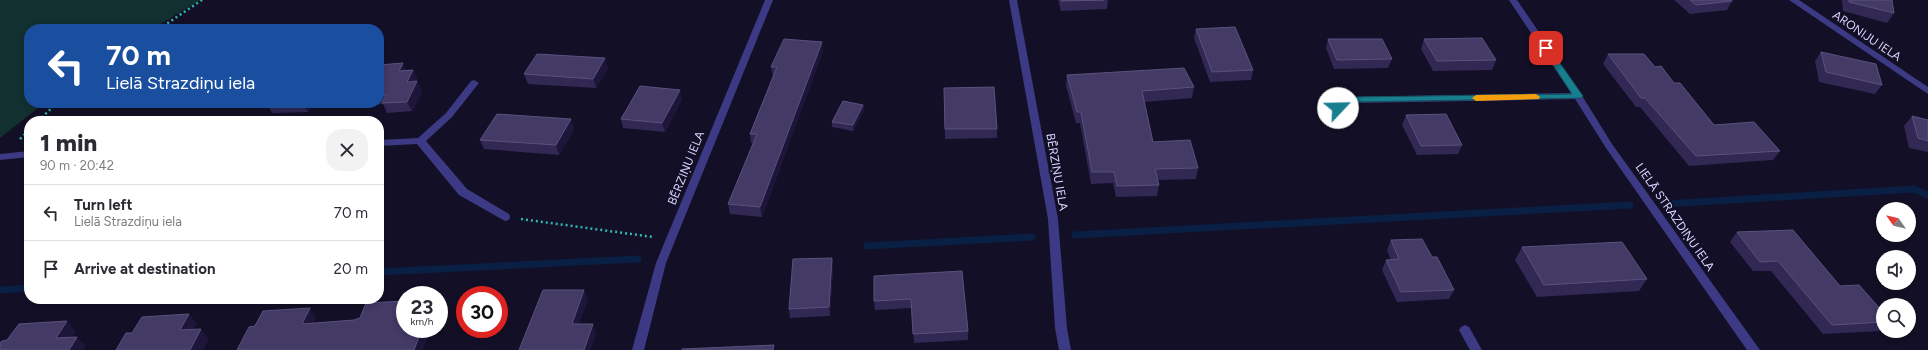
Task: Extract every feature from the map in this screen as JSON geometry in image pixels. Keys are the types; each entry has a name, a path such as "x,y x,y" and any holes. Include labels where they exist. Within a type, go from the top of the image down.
{"street":[{"name":"BĒRZIŅU IELA","path":"638,350 661,263 769,0"},
{"name":"BĒRZIŅU IELA","path":"1013,0 1053,219 1061,328 1065,350"},
{"name":"LIELĀ STRAZDIŅU IELA","path":"1513,0 1610,146 1754,350"},
{"name":"ARONIJU IELA","path":"1794,0 1928,91"},
{"path":"384,143 420,141 449,115 474,83"},
{"path":"1325,116 1352,100 1578,96"},
{"path":"420,141 464,192 505,217"},
{"path":"1,156 24,154"},
{"path":"1465,330 1476,350"}],"path":[{"path":"166,24 202,0"},
{"path":"43,116 52,108"},
{"path":"505,217 671,240"}],"green space":[{"path":"0,0 201,0 160,24 24,24 24,108 38,108 28,116 24,116 24,119 0,138"}],"building":[{"path":"1061,0 1104,0 1061,1"},
{"path":"1690,0 1732,0 1732,1 1696,5"},
{"path":"1849,0 1892,0 1894,13 1849,2"},
{"path":"1235,27 1253,70 1212,72 1196,29"},
{"path":"1482,38 1496,60 1437,61 1424,39"},
{"path":"784,39 822,42 760,207 728,204 757,134 750,134 777,67 771,67"},
{"path":"1328,39 1382,39 1392,59 1337,60"},
{"path":"1821,52 1876,64 1882,85 1826,72"},
{"path":"537,54 605,58 593,79 524,74"},
{"path":"1608,54 1644,54 1655,67 1661,66 1674,83 1680,83 1714,125 1754,122 1780,151 1696,156 1645,98 1641,98"},
{"path":"403,63 399,71 413,70 407,82 417,81 407,102 384,103 386,95 384,95 384,65"},
{"path":"1184,68 1194,87 1142,91 1153,142 1190,140 1198,168 1155,169 1159,185 1117,186 1114,172 1092,172 1081,112 1077,112 1067,75"},
{"path":"640,86 680,90 662,123 621,119"},
{"path":"994,87 997,129 945,129 944,88"},
{"path":"843,101 863,105 853,125 832,122"},
{"path":"497,114 571,119 556,145 480,140"},
{"path":"1446,114 1462,145 1421,146 1406,115"},
{"path":"1912,116 1928,120 1928,141 1918,138"},
{"path":"1793,230 1840,286 1859,285 1876,304 1876,322 1832,325 1778,261 1760,262 1737,232"},
{"path":"1422,239 1432,257 1437,257 1454,290 1401,292 1386,260 1399,259 1391,240"},
{"path":"1622,242 1647,279 1544,285 1522,247"},
{"path":"832,258 829,307 789,309 793,259"},
{"path":"962,271 968,331 913,334 911,299 874,301 874,276"},
{"path":"543,290 584,290 572,324 593,324 584,350 519,350"},
{"path":"396,301 396,338 419,338 414,350 237,350 249,327 255,326 263,311 310,308 302,324 354,320 360,318 366,304 384,304 384,302"},
{"path":"189,314 180,330 201,329 190,350 116,350 126,333 132,333 142,317"},
{"path":"67,321 56,338 77,337 69,350 0,350 0,343 7,340 19,324"},
{"path":"774,345 773,350 682,350 682,349"}],"waterway":[{"path":"1665,204 1914,189 1928,195"},
{"path":"1075,235 1630,205"},
{"path":"867,246 1032,237"},
{"path":"384,272 638,259"},
{"path":"0,290 24,288"}],"slow traffic":[{"path":"1476,98 1536,97"}],"route":[{"path":"1338,108 1352,100 1578,96 1546,48"}]}
